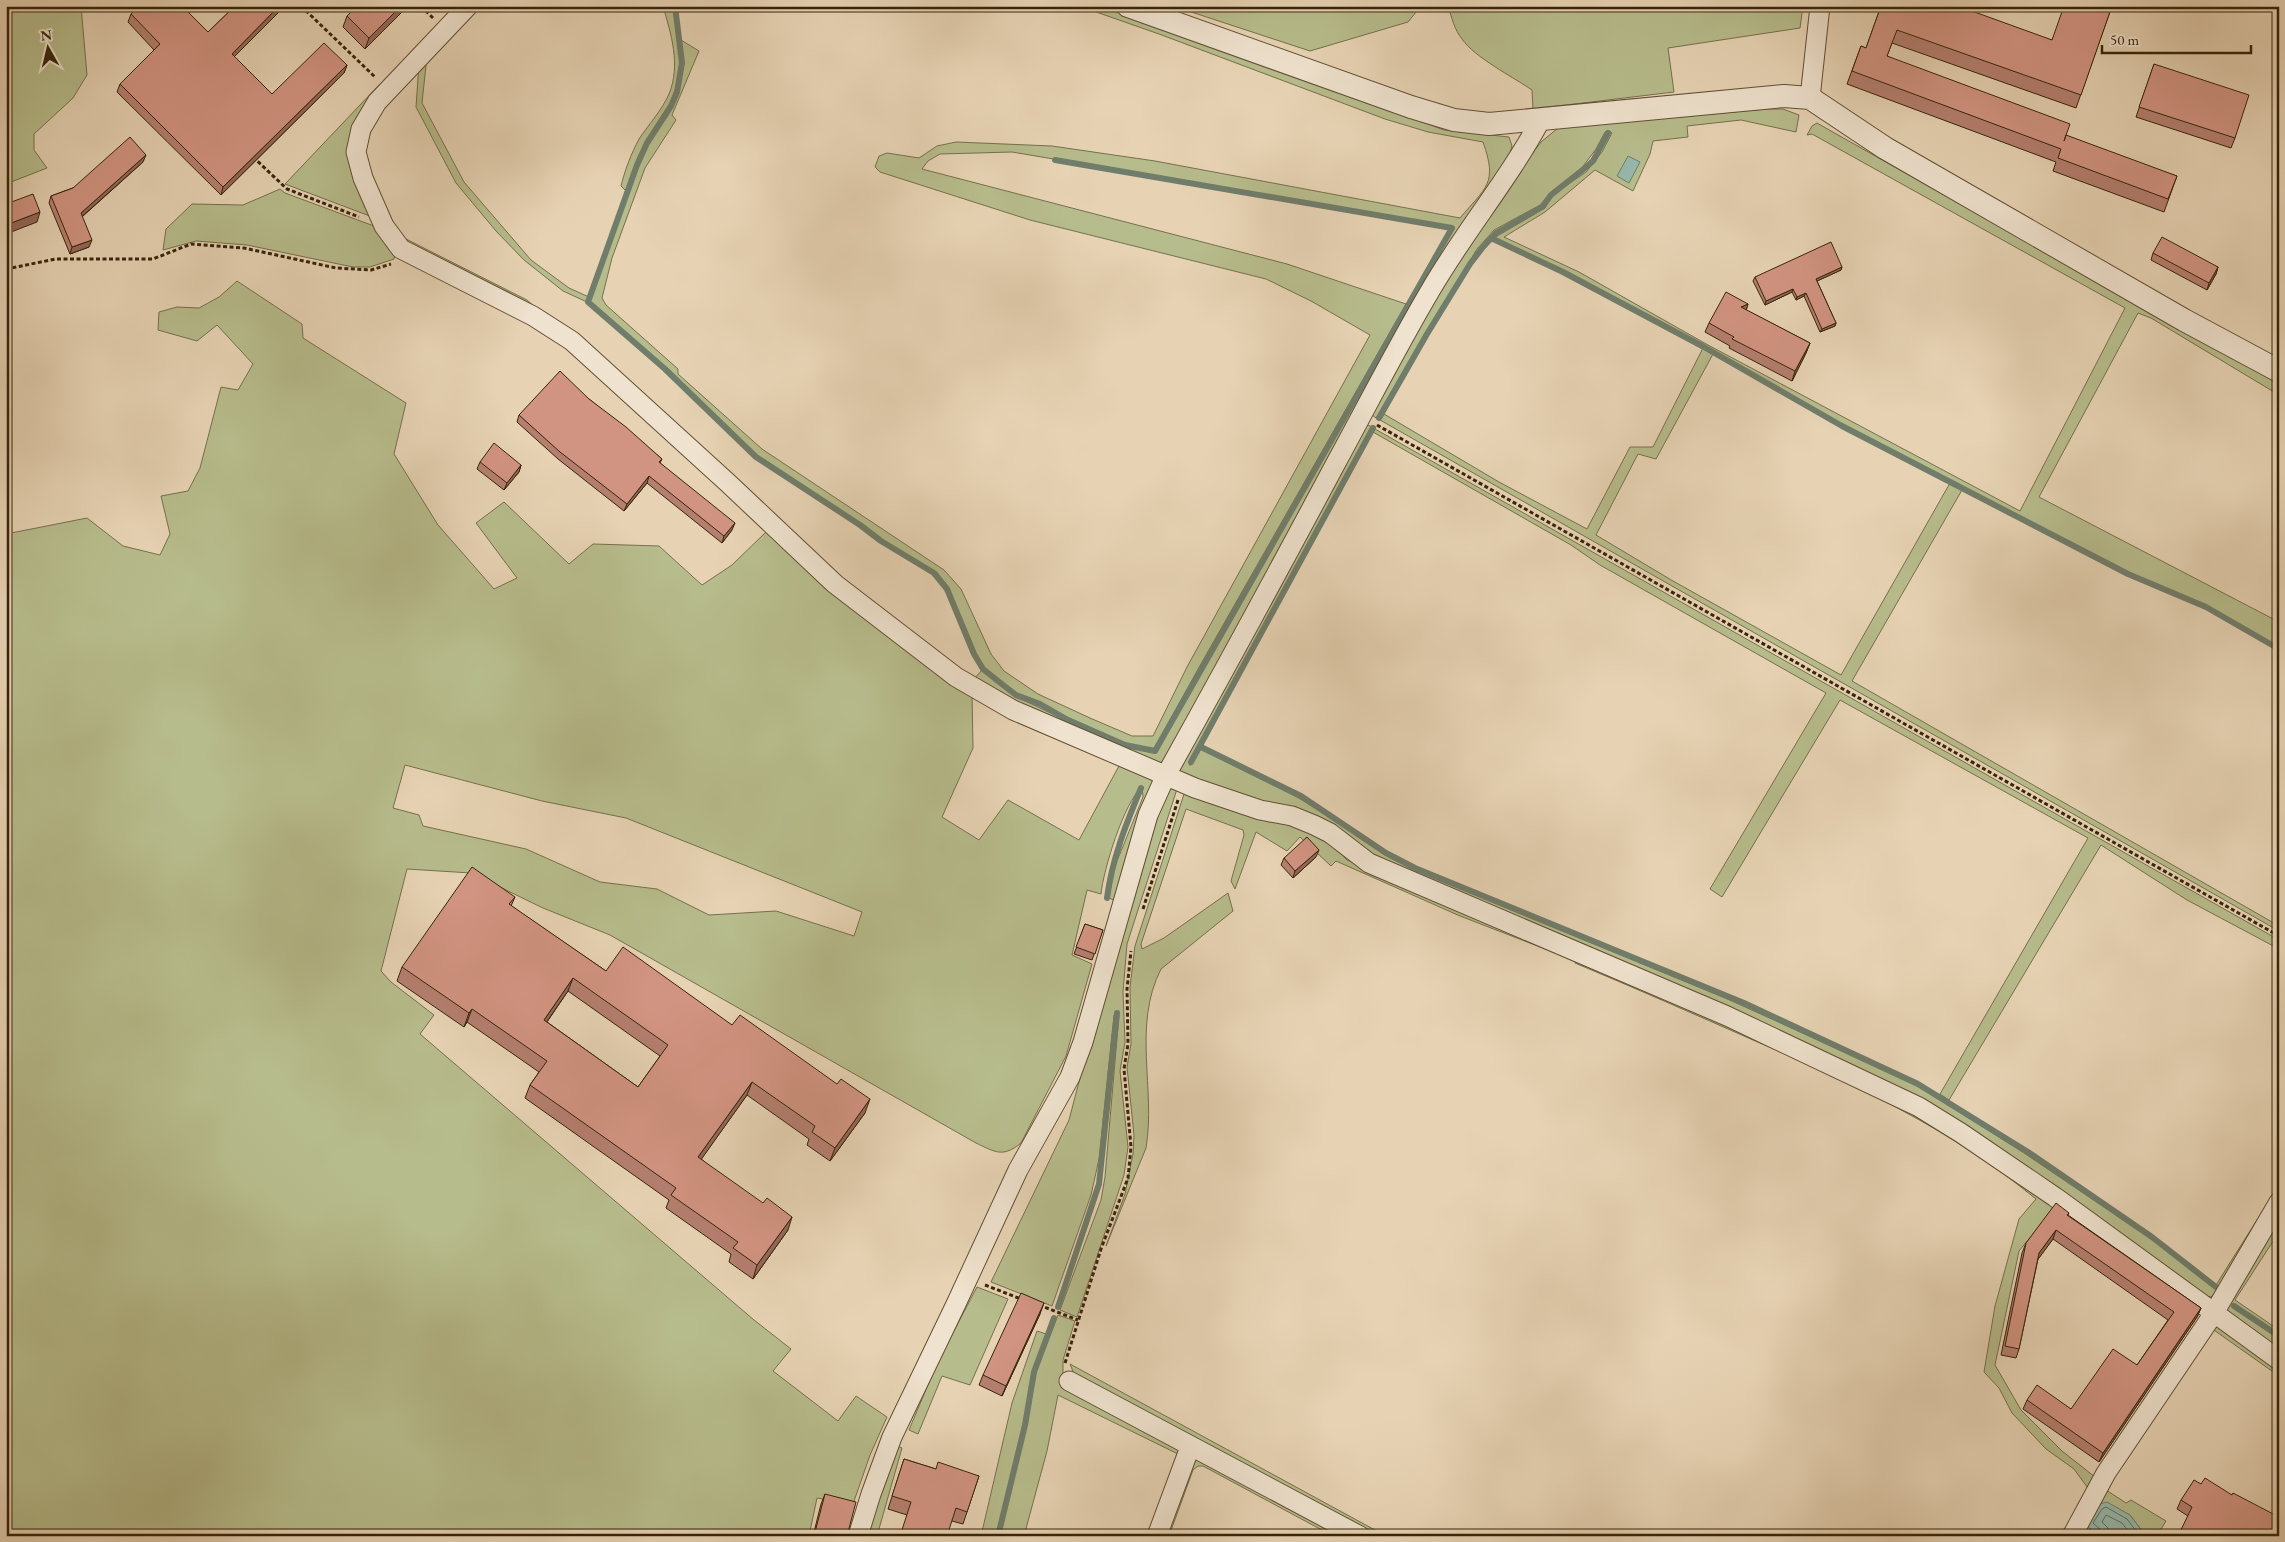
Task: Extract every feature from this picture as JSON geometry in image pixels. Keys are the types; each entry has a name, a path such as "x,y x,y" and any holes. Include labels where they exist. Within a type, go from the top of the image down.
{"street":[{"path":"468,6 377,102 361,129 356,152 363,178 384,226 401,248 533,316 572,341 728,483 834,584 956,677 1013,710 1184,783 1260,810 1292,816 1314,825 1330,833 1369,863 1727,1016 1904,1100 1962,1133 2055,1197 2279,1360"},
{"path":"1128,6 1411,107 1454,120 1489,124 1784,96 1810,98 1885,148 2184,320 2279,371"},
{"path":"1810,98 1820,6"},
{"path":"858,1536 870,1494 892,1437 1018,1170 1070,1077 1083,1042 1148,815 1166,775 1430,290 1470,228 1522,155 1541,119"},
{"path":"2072,1536 2106,1472 2214,1313 2279,1202"},
{"path":"1068,1381 1360,1536"},
{"path":"1158,1536 1190,1447"}],"path":[{"path":"301,6 388,90"},
{"path":"252,155 287,189 384,226"},
{"path":"6,269 56,259 153,259 191,244 244,248 336,268 371,270 395,262 401,248"},
{"path":"1361,416 2279,936"},
{"path":"1140,918 1184,783"},
{"path":"1068,1381 1065,1363 1101,1250 1128,1178 1131,1147 1124,1069 1128,1044 1127,989 1131,945"},
{"path":"968,1279 1023,1299"},
{"path":"1032,1303 1078,1320"}],"green space":[{"path":"6,6 81,6 87,75 73,98 34,134 34,150 47,168 6,184"},
{"path":"663,6 673,6 681,63 680,76 670,105 646,142 627,192 621,186 631,156 639,139 666,100 673,83 674,50"},
{"path":"1079,6 1098,6 1164,28 1444,130 1509,137 1512,146 1506,167 1294,525 1165,759 1160,763 1063,727 974,679 982,670 1015,696 1067,721 1124,746 1157,752 1204,663 1454,227 1012,152 940,154 928,161 922,169 1287,264 1406,304 1154,749 1125,743 1017,694 999,680 984,668 976,654 948,588 935,572 882,540 861,524 757,456 666,368 590,302 638,166 649,143 672,107 678,92 684,63 681,40 699,51 672,115 676,120 645,168 612,258 602,298 606,305 678,369 678,374 762,449 944,570 961,589 991,654 1004,671 1038,694 1090,718 1132,736 1153,736 1187,667 1370,335 1311,301 1266,279 1030,220 880,172 875,167 879,156 887,153 919,158 937,146 956,142 1052,146 1155,161 1460,218 1487,184 1489,167 1483,142 1428,132 1385,119"},
{"path":"1173,6 1421,6 1408,22 1310,51"},
{"path":"1448,6 1803,6 1800,28 1668,48 1674,92 1533,109 1532,90 1484,60 1468,46 1457,31"},
{"path":"427,56 422,103 464,182 531,260 569,288 589,297 587,302 563,291 524,260 496,231 456,183 416,107 419,64"},
{"path":"379,85 382,90 355,134 375,218 285,184"},
{"path":"1783,109 1799,115 1796,132 1741,120 1687,126 1688,137 1653,141 1650,154 1633,191 1595,170 1545,212 1504,237 1579,272 1708,345 2020,511 2125,308 1812,134 1807,135 1812,126 1817,123 2279,384 2279,395 2151,318 2138,313 2039,497 2279,622 2279,648 2207,606 2129,573 1843,425 1705,346 1563,271 1494,238 1545,208 1554,194 1586,172 1602,152 1612,133 1609,131 1605,132 1596,149 1581,169 1551,192 1542,204 1494,230 1477,249 1376,418 1371,414 1419,321 1523,166 1541,142 1558,128"},
{"path":"280,189 285,193 382,229 396,249 394,259 370,267 353,267 247,245 196,241 163,250 166,229 192,204 243,205"},
{"path":"396,234 527,300 548,319 402,242"},
{"path":"237,281 302,324 303,338 406,403 394,454 438,525 494,589 517,578 476,523 504,502 569,564 593,544 659,546 702,585 732,565 766,532 972,695 973,748 942,817 979,840 1008,800 1079,840 1120,764 1158,779 1118,902 1109,898 1115,866 1143,797 1142,787 1135,795 1122,821 1110,854 1101,894 1087,890 1072,955 1092,964 1066,1056 1021,1143 1015,1148 1004,1152 994,1151 976,1143 610,935 543,908 471,873 407,869 381,971 391,982 434,1015 420,1034 754,1320 791,1349 773,1371 838,1421 856,1396 887,1417 870,1455 853,1504 817,1498 809,1536 16,1536 14,1532 6,1527 6,534 87,518 123,546 160,555 170,534 161,496 188,491 200,468 221,387 238,390 253,364 217,325 197,341 158,330 159,312 177,307 199,308 219,297","holes":["405,765 542,801 626,818 862,912 854,936 776,911 709,915 657,889 600,882 526,849 423,826 419,815 393,808"]},
{"path":"1703,348 1713,354 1656,459 1638,454 1596,535 1673,581 1841,675 1950,483 1962,490 1852,681 2279,926 2279,931 1380,420 1384,414 1499,482 1587,529 1630,447 1653,447"},
{"path":"1366,424 1372,427 1189,765 1191,765 1201,749 1297,797 1346,826 1382,853 1415,870 1723,997 1913,1083 2024,1153 2165,1248 2215,1289 2218,1289 2211,1297 2206,1296 1921,1106 1261,807 1173,770"},
{"path":"1375,429 2279,940 2279,949 2187,900 2101,845 1949,1100 1940,1094 2088,838 1840,700 1722,897 1710,889 1826,693 1600,565 1571,545 1373,432"},
{"path":"1166,784 1177,789 1127,944 1123,992 1125,1042 1120,1071 1128,1147 1124,1175 1077,1317 1060,1310 1101,1200 1105,1177 1119,1015 1114,1015 1099,1159 1091,1195 1052,1306 991,1282 1069,1120 1116,941"},
{"path":"1185,791 1302,824 1334,846 1347,860 1550,947 1548,950 1460,916 1336,861 1331,866 1300,837 1287,851 1256,832 1235,889 1231,881 1244,835 1243,830 1186,809 1141,944 1142,949 1164,938 1228,893 1233,911 1161,969 1152,991 1146,1035 1148,1126 1146,1148 1106,1246 1125,1194 1133,1154 1134,1135 1127,1067 1131,1044 1130,987 1135,946"},
{"path":"1578,958 1915,1112 2059,1209 2051,1212 2019,1251 1995,1365 2021,1410 2062,1451 2095,1477 2090,1491 2074,1469 2046,1449 2012,1413 1999,1388 1984,1372 1995,1306 2019,1219 2036,1199 1970,1151 1900,1109 1790,1056 1575,963"},
{"path":"2279,1185 2271,1206 2218,1289 2216,1285"},
{"path":"2279,1212 2279,1232 2235,1300 2279,1330 2279,1335 2233,1305 2279,1338 2279,1352 2227,1314 2226,1309"},
{"path":"977,1287 1008,1299 970,1385 942,1376 918,1434 909,1430 937,1363"},
{"path":"1058,1315 1075,1321 1063,1360 1063,1374 1181,1447 1182,1456 1058,1395 1047,1451 1024,1536 999,1536 1027,1425 1036,1372"},
{"path":"2217,1325 2279,1368 2279,1376 2211,1328"},
{"path":"1037,1331 1046,1334 1033,1371 1024,1424 997,1536 981,1536 1012,1403"},
{"path":"1070,1364 1386,1536 1371,1536 1074,1374"},
{"path":"895,1445 902,1448 877,1536 861,1536"},
{"path":"1195,1453 1352,1536 1333,1536 1203,1466 1198,1466 1193,1470 1169,1536 1159,1536"},
{"path":"2103,1488 2126,1503 2131,1500 2166,1521 2157,1536 2146,1536 2130,1515 2088,1527 2091,1530 2087,1536 2075,1536"}],"water":[{"path":"1628,156 1640,162 1629,183 1617,176"},
{"path":"2107,1502 2130,1515 2146,1536 2107,1536 2088,1527 2088,1521 2099,1504"}],"building":[{"path":"139,6 191,6 187,11 208,32 235,6 279,6 232,54 272,94 324,43 347,65 223,187 120,84 160,44 131,14"},
{"path":"357,6 401,6 369,38 347,16"},
{"path":"1881,6 1958,6 2052,40 2064,6 2112,6 2081,95 1897,30 1887,56 2070,124 2066,135 2177,176 2168,199 2058,158 2061,149 1852,71 1861,46 1866,48"},
{"path":"2154,64 2249,95 2235,138 2139,107"},
{"path":"130,137 146,155 81,213 92,240 72,247 51,196 73,188"},
{"path":"33,194 40,212 6,225 6,204"},
{"path":"2162,237 2218,267 2209,283 2153,253"},
{"path":"1831,242 1842,267 1816,279 1836,323 1822,329 1806,293 1797,297 1793,289 1766,301 1755,277"},
{"path":"1726,292 1748,304 1741,307 1810,343 1795,371 1732,339 1734,337 1709,323"},
{"path":"560,371 589,399 626,427 662,459 659,462 735,523 724,536 649,476 627,504 560,452 519,415"},
{"path":"494,443 521,465 507,483 480,462"},
{"path":"1307,837 1319,850 1295,871 1284,858"},
{"path":"472,867 515,897 509,904 606,971 623,947 732,1025 740,1015 837,1084 841,1079 870,1099 835,1148 812,1132 815,1126 752,1082 698,1157 763,1203 767,1198 792,1217 757,1265 733,1248 738,1242 671,1195 676,1188 530,1085 547,1061 472,1009 469,1013 402,967","holes":["573,978 668,1045 638,1087 544,1020"]},
{"path":"1085,924 1103,930 1095,954 1076,947"},
{"path":"2056,1203 2069,1213 2067,1215 2201,1308 2103,1453 2027,1400 2037,1385 2071,1409 2113,1349 2137,1365 2174,1312 2056,1230 2039,1253 2019,1349 2005,1346 2026,1243"},
{"path":"1021,1293 1044,1303 1006,1386 983,1375"},
{"path":"904,1459 936,1469 938,1462 979,1476 967,1512 956,1508 947,1536 900,1536 911,1502 892,1496"},
{"path":"2205,1478 2232,1495 2233,1493 2279,1517 2279,1536 2178,1536 2192,1507 2181,1500 2194,1480 2201,1484"},
{"path":"825,1494 856,1502 847,1536 814,1536"}],"waterway":[{"path":"675,6 682,63 677,92 671,106 647,143 637,165 588,302 665,369 756,457 860,525 881,541 934,573 947,589 974,654 983,669 998,681 1016,695 1040,704 1068,720 1125,745 1155,751 1452,228 1055,160"},
{"path":"1379,418 1427,334 1470,264 1483,247 1496,233 1542,207 1551,195 1593,161 1608,133"},
{"path":"1491,238 1563,272 1704,347 1842,426 2128,574 2206,607 2279,649"},
{"path":"1191,762 1373,428"},
{"path":"1201,747 1301,796 1386,853 1415,868 1744,1003 1918,1084 2028,1152 2152,1237 2216,1287"},
{"path":"1107,898 1116,856 1141,788"},
{"path":"1058,1307 1099,1184 1117,1013"},
{"path":"2234,1306 2279,1336"},
{"path":"998,1536 1025,1425 1034,1372 1054,1318"}]}
